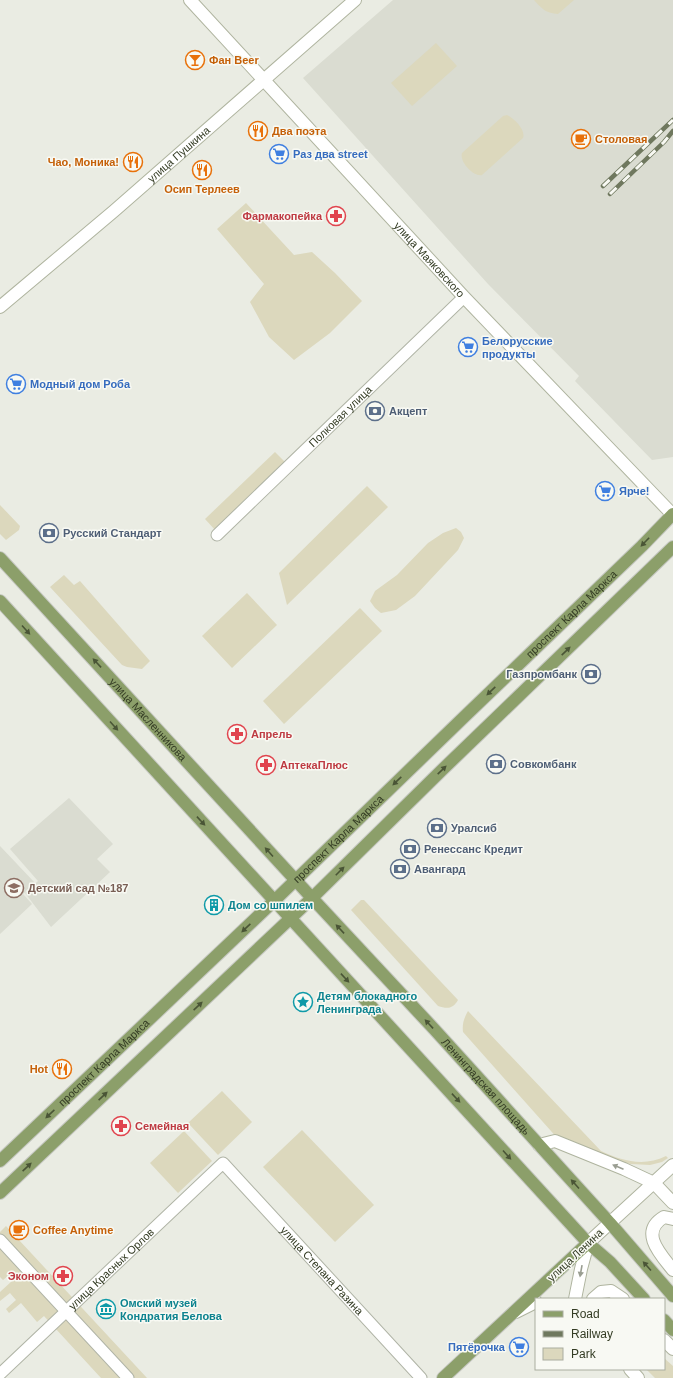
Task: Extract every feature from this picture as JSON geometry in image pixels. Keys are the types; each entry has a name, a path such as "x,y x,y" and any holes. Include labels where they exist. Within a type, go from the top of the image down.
{"main road":[{"name":"улица Маяковского","path":"190,0 464,297 673,514"},
{"name":"улица Пушкина","path":"0,307 114,211 355,0"},
{"name":"проспект Карла Маркса","path":"0,1161 296,881 457,723 642,546 673,514"},
{"name":"проспект Карла Маркса","path":"0,1193 312,898 673,547"},
{"name":"улица Масленникова","path":"0,558 296,881"},
{"path":"0,601 588,1243 610,1262 643,1298"},
{"name":"Ленинградская площадь","path":"296,881 434,1029 673,1296"},
{"path":"539,1145 555,1141 654,1183 673,1203"},
{"name":"улица Ленина","path":"443,1378 673,1165"},
{"path":"673,1219 664,1217 657,1221 653,1226 652,1233 660,1253 673,1270"},
{"path":"575,1298 588,1243"},
{"path":"594,1298 601,1292 611,1291 622,1298"},
{"path":"512,1314 535,1302"},
{"path":"665,1321 673,1330"},
{"path":"665,1341 673,1350"},
{"path":"631,1370 638,1378"}],"street":[{"name":"Полковая улица","path":"216,534 464,297"},
{"name":"улица Красных Орлов","path":"0,1374 223,1163"},
{"name":"улица Степана Разина","path":"223,1163 421,1378"},
{"path":"0,1240 128,1378"}],"shaded area":[{"path":"393,0 673,0 673,457 652,460 575,381 579,376 488,284 303,78"},
{"path":"69,798 113,844 97,859 110,872 51,927 25,893 38,881 10,849"},
{"name":"Детский сад №187","path":"0,846 35,883 23,894 32,904 0,934"}],"green space":[{"path":"534,0 574,0 558,14 550,13"},
{"path":"436,43 457,66 412,106 391,83"},
{"path":"507,115 516,121 521,128 523,131 523,138 482,175 475,174 465,164 462,153 503,116"},
{"path":"246,203 294,255 312,252 362,301 330,333 294,360 269,337 250,302 264,284 217,229"},
{"path":"275,452 287,464 216,531 205,519"},
{"path":"367,486 388,507 287,605 279,573"},
{"path":"0,505 20,526 19,530 6,540 0,534"},
{"path":"456,528 461,532 464,538 458,550 415,596 396,610 381,613 375,608 370,601 375,591 397,575 428,543 443,533"},
{"path":"64,575 74,585 80,581 150,661 142,669 122,665 50,587"},
{"path":"247,593 277,625 232,668 202,636"},
{"path":"360,608 382,631 284,724 263,701"},
{"path":"361,900 364,900 458,1000 452,1007 444,1008 438,1006 351,910"},
{"path":"468,1011 601,1151 617,1158 641,1162 666,1156 668,1158 662,1162 650,1165 631,1164 619,1162 559,1140 463,1032 465,1016"},
{"path":"222,1091 252,1122 218,1155 188,1123"},
{"path":"302,1130 374,1205 335,1242 263,1167"},
{"path":"184,1131 212,1161 178,1193 150,1163"},
{"path":"6,1226 147,1378 101,1378 44,1316 37,1322 21,1303 9,1313 6,1309 16,1300 10,1293 0,1301 0,1292 12,1281 8,1276 3,1280 0,1277 0,1232"},
{"path":"665,1359 673,1366 673,1378 655,1378 647,1370 665,1370"}],"railway":[{"path":"603,186 673,120"},
{"path":"610,194 664,142 673,131"}],"place":[{"name":"Фан Beer","path":"195,60"},
{"name":"Два поэта","path":"258,131"},
{"name":"Столовая","path":"581,139"},
{"name":"Раз два street","path":"279,154"},
{"name":"Чао, Моника!","path":"133,162"},
{"name":"Осип Терлеев","path":"202,170"},
{"name":"Фармакопейка","path":"336,216"},
{"name":"Белорусские продукты","path":"468,347"},
{"name":"Модный дом Роба","path":"16,384"},
{"name":"Акцепт","path":"375,411"},
{"name":"Ярче!","path":"605,491"},
{"name":"Русский Стандарт","path":"49,533"},
{"name":"Газпромбанк","path":"591,674"},
{"name":"Апрель","path":"237,734"},
{"name":"Совкомбанк","path":"496,764"},
{"name":"АптекаПлюс","path":"266,765"},
{"name":"Уралсиб","path":"437,828"},
{"name":"Ренессанс Кредит","path":"410,849"},
{"name":"Авангард","path":"400,869"},
{"name":"Детский сад №187","path":"14,888"},
{"name":"Дом со шпилем","path":"214,905"},
{"name":"Детям блокадного Ленинграда","path":"303,1002"},
{"name":"Hot","path":"62,1069"},
{"name":"Семейная","path":"121,1126"},
{"name":"Coffee Anytime","path":"19,1230"},
{"name":"Эконом","path":"63,1276"},
{"name":"Омский музей Кондратия Белова","path":"106,1309"},
{"name":"Пятёрочка","path":"519,1347"}]}
